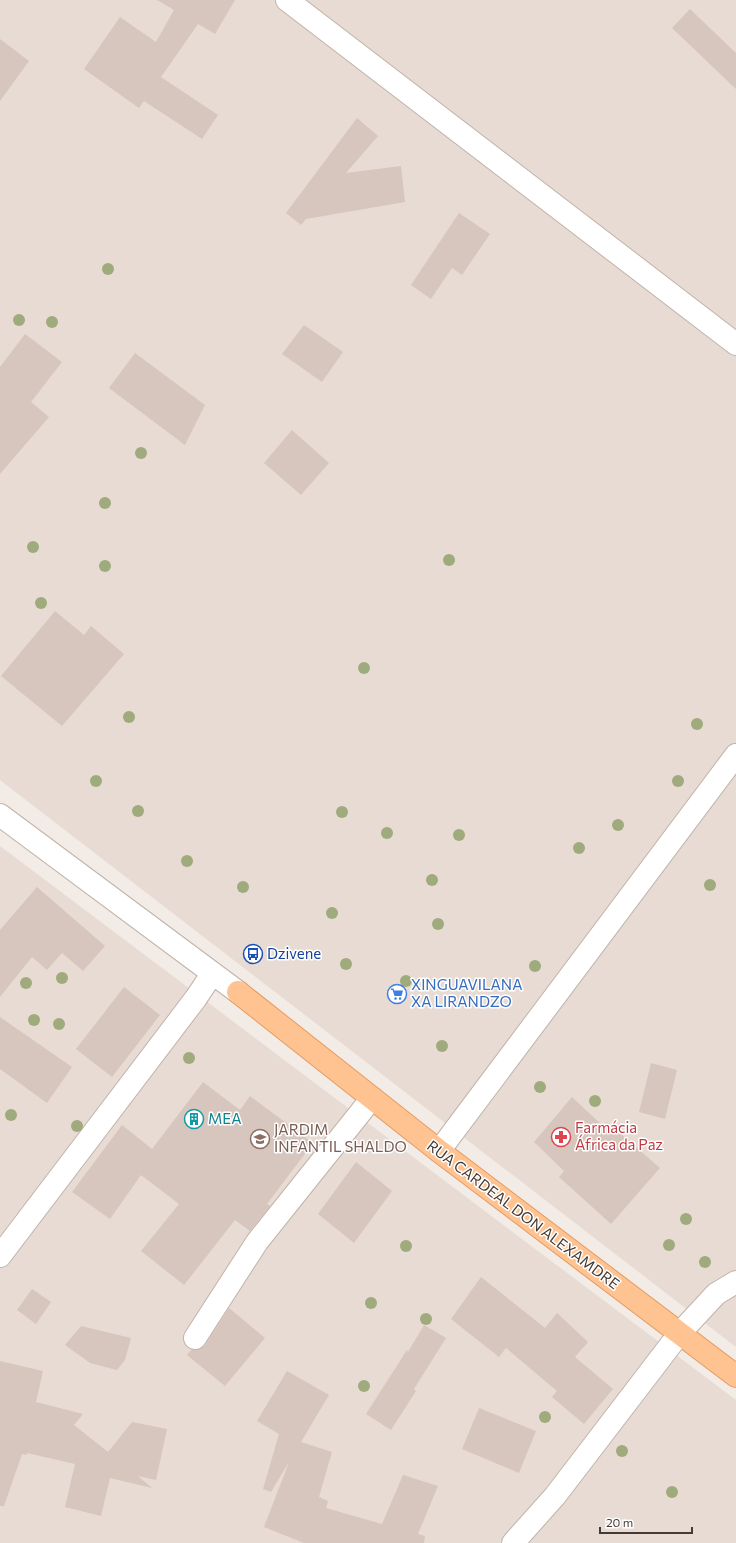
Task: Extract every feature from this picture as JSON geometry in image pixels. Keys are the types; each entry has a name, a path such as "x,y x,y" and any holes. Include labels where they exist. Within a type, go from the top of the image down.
{"main road":[{"name":"RUA CARDEAL DON ALEXAMDRE","path":"238,992 439,1151 736,1376"}],"street":[{"path":"287,0 736,344"},
{"path":"439,1151 736,755"},
{"path":"0,815 238,992"},
{"path":"0,1256 196,998 212,974"},
{"path":"195,1338 257,1242 372,1098"},
{"path":"514,1543 555,1496 679,1334 716,1294 736,1282"}],"shaded area":[{"path":"0,0 736,0 736,1347 0,780"},
{"path":"0,846 736,1400 736,1543 0,1543"}],"building":[{"path":"157,0 235,0 215,34 198,24 161,77 218,115 202,139 144,101 139,108 84,69 120,17 156,42 174,10"},
{"path":"690,9 736,53 736,89 672,28"},
{"path":"0,39 29,61 0,101"},
{"path":"357,118 378,136 346,173 401,166 405,202 306,219 301,225 286,213"},
{"path":"459,213 490,234 462,275 452,268 431,299 411,285"},
{"path":"304,325 343,352 322,382 282,354"},
{"path":"25,334 62,362 31,402 49,417 0,474 0,367"},
{"path":"135,353 205,405 185,445 109,388"},
{"path":"292,430 329,463 301,495 264,463"},
{"path":"55,611 84,635 91,626 124,654 62,726 1,676"},
{"path":"37,887 105,946 83,971 62,953 47,970 32,957 0,997 0,930"},
{"path":"124,987 160,1015 112,1077 76,1049"},
{"path":"0,1017 72,1067 47,1103 0,1069"},
{"path":"651,1063 677,1070 665,1119 639,1112"},
{"path":"203,1082 240,1110 250,1096 313,1143 267,1204 270,1206 250,1231 235,1220 184,1285 141,1251 179,1204 141,1175 110,1219 72,1192 122,1125 152,1149"},
{"path":"572,1097 603,1126 607,1122 660,1168 611,1224 559,1177 564,1171 534,1142"},
{"path":"356,1162 392,1191 354,1243 318,1214"},
{"path":"481,1277 545,1328 557,1313 588,1342 575,1357 613,1389 584,1424 552,1397 557,1391 506,1348 499,1357 451,1319"},
{"path":"32,1289 51,1302 36,1324 17,1310"},
{"path":"229,1308 265,1338 225,1386 187,1355 191,1350 200,1349 205,1345"},
{"path":"424,1325 446,1338 414,1389 416,1391 391,1430 366,1414 407,1350 408,1352"},
{"path":"81,1326 131,1338 125,1360 117,1370 90,1363 65,1345"},
{"path":"0,1361 43,1371 36,1402 83,1414 74,1425 108,1452 132,1422 167,1429 156,1480 138,1476 152,1488 110,1478 101,1516 65,1507 75,1464 27,1453 27,1455 22,1454 4,1506 0,1506"},
{"path":"287,1371 329,1395 301,1442 332,1452 319,1497 328,1501 326,1508 382,1524 403,1475 438,1486 418,1534 425,1536 424,1543 304,1543 264,1527 289,1462 271,1492 263,1489 279,1434 257,1421"},
{"path":"479,1408 536,1431 519,1473 462,1449"}],"place":[{"name":"Dzivene","path":"253,954"},
{"name":"XINGUAVILANA XA LIRANDZO","path":"397,994"},
{"name":"MEA","path":"194,1119"},
{"name":"Farmácia África da Paz","path":"561,1137"},
{"name":"JARDIM INFANTIL SHALDO","path":"260,1139"}]}
